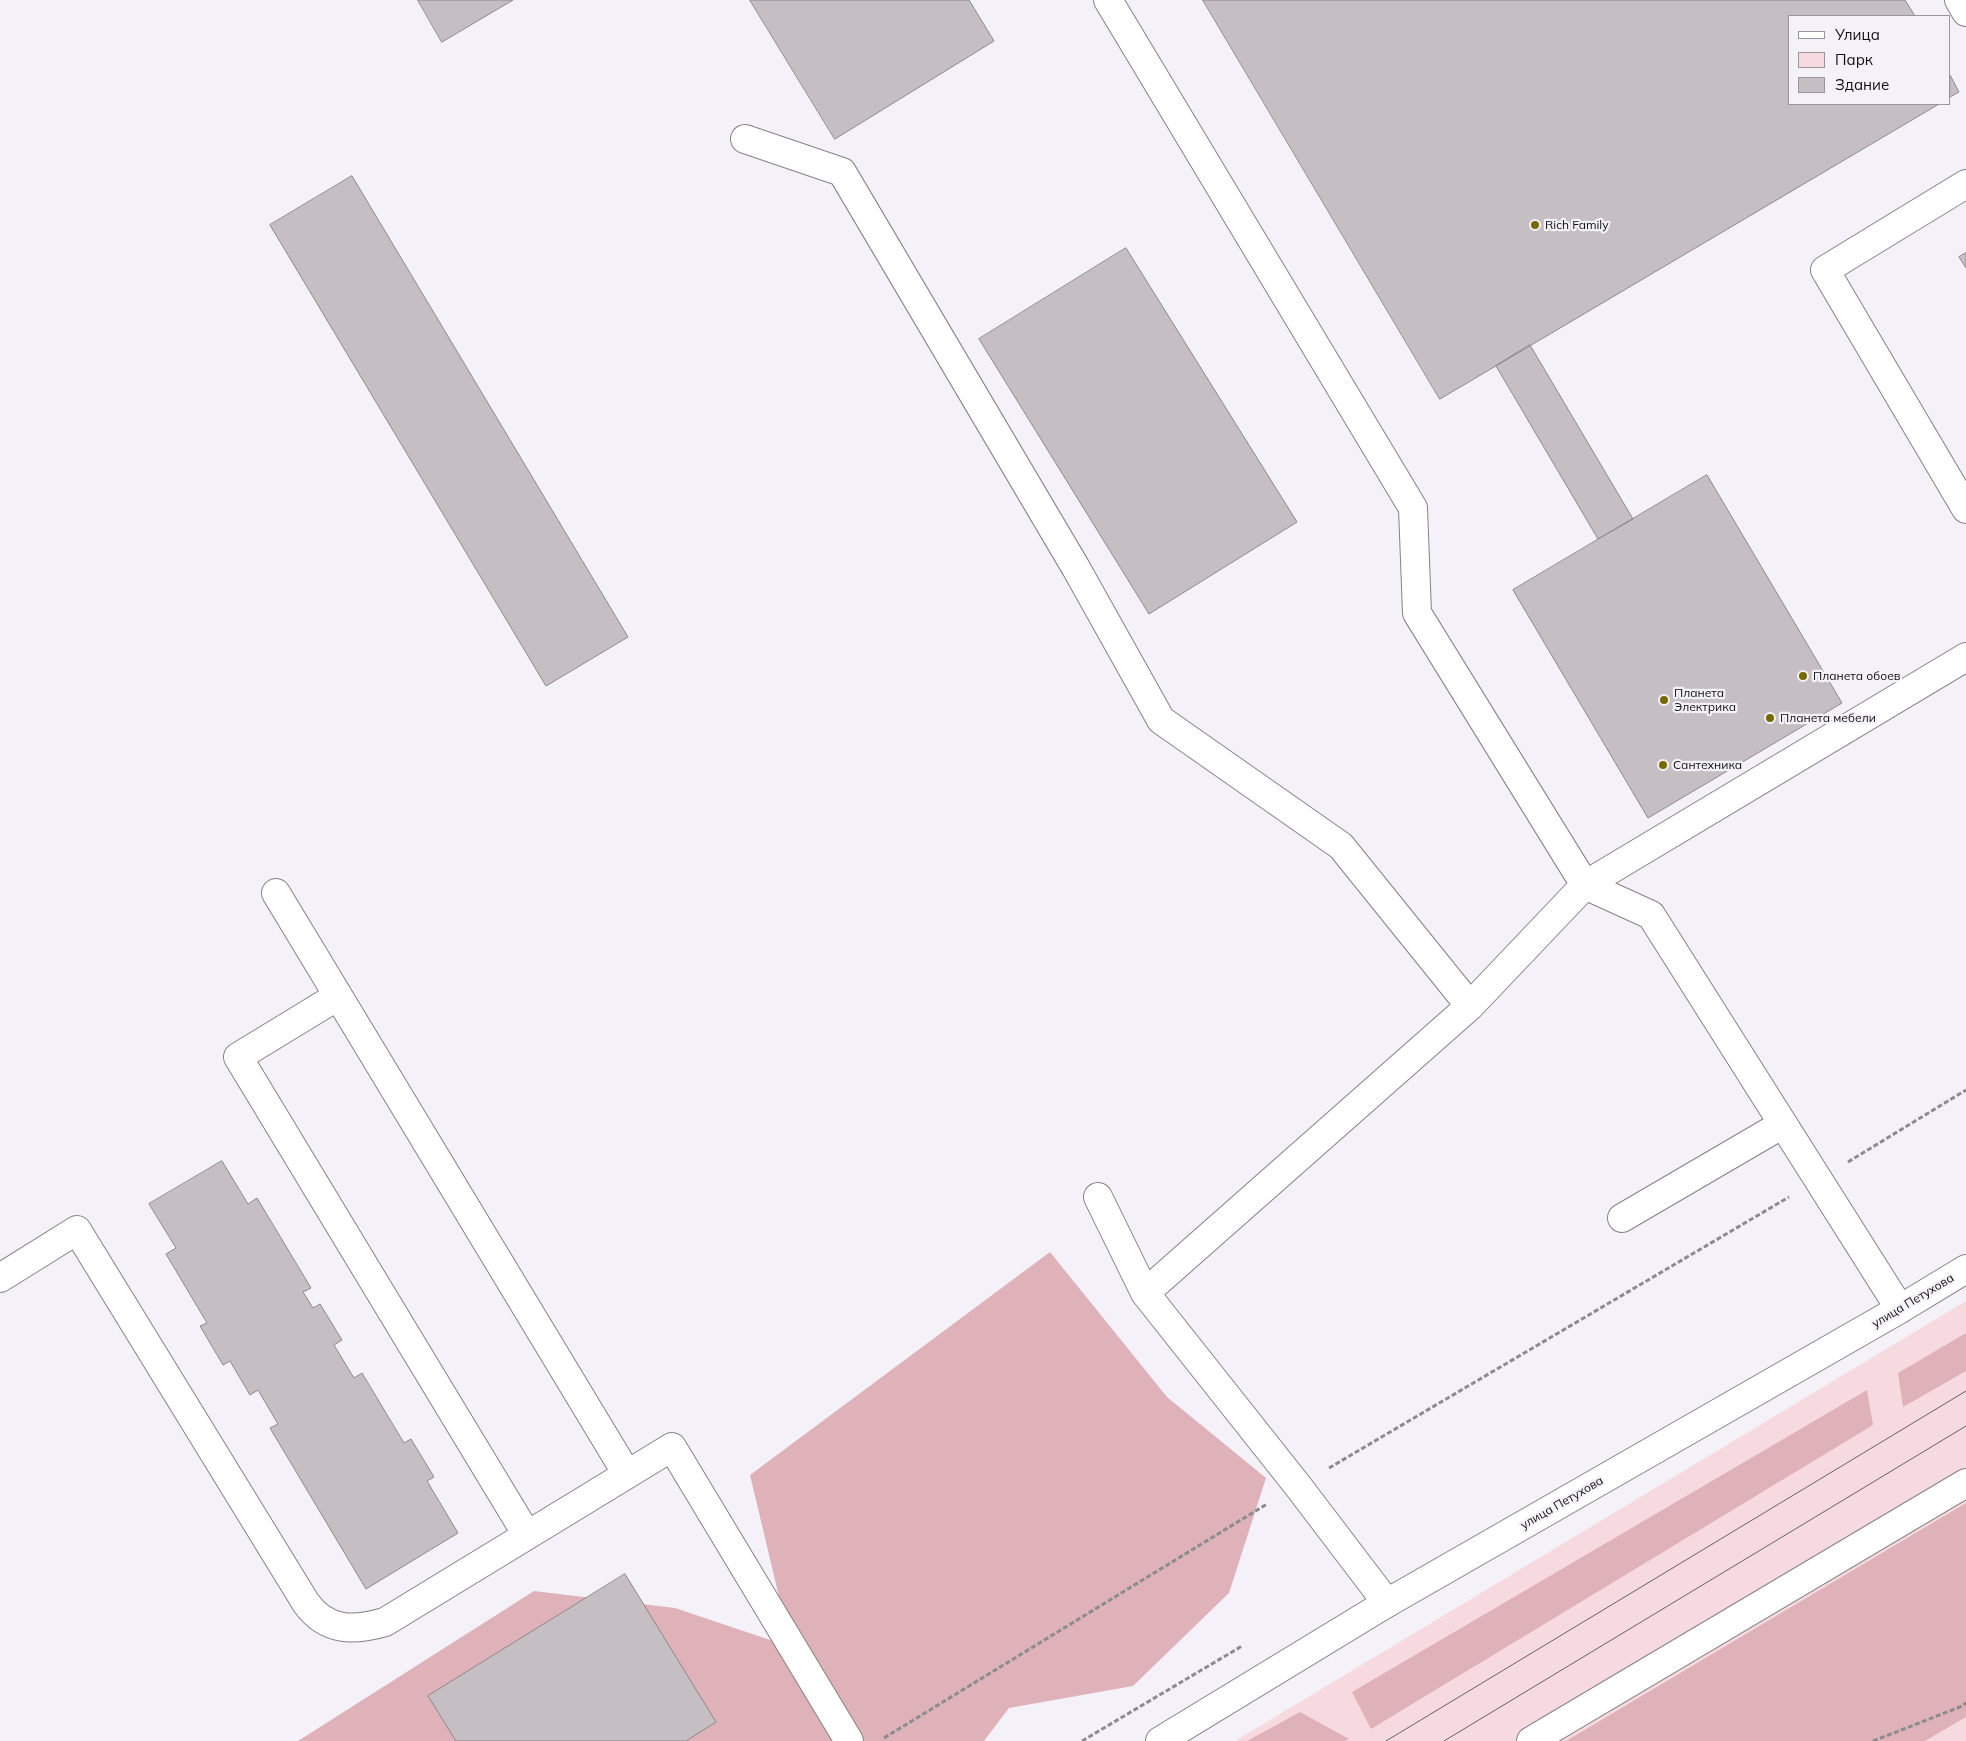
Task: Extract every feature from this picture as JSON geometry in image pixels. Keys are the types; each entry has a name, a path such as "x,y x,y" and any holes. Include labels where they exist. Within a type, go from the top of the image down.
{"main road":[{"path":"1108,0 1413,508 1417,613 1585,885 1651,915 1900,1309"},
{"path":"1959,0 1966,12"},
{"path":"745,139 842,172 1076,568 1161,720 1341,846 1470,1006"},
{"path":"1966,184 1825,270 1966,509"},
{"path":"1145,1294 1470,1006 1585,885 1966,657"},
{"path":"276,893 627,1474"},
{"path":"338,996 238,1057 527,1535"},
{"path":"1622,1218 1782,1124"},
{"path":"1098,1197 1145,1294 1298,1486 1387,1603"},
{"path":"0,1278 77,1230 306,1603 312,1612 330,1624 346,1628 364,1628 385,1622 672,1447 849,1741"},
{"name":"улица Петухова","path":"1160,1741 1387,1603 1900,1309 1966,1269"},
{"path":"1531,1741 1966,1483"}],"path":[{"path":"880,1741 1298,1486 1818,1180 1966,1090"},
{"path":"1082,1741 1245,1645"},
{"path":"1873,1741 1966,1703"}],"green space":[{"path":"1966,1301 1966,1741 1235,1741"}],"shaded area":[{"path":"1050,1252 1167,1397 1266,1478 1229,1593 1133,1686 1009,1708 984,1741 298,1741 534,1591 675,1608 791,1647 750,1475"},
{"path":"1966,1333 1966,1371 1903,1407 1898,1373"},
{"path":"1867,1390 1873,1425 1371,1729 1352,1692"},
{"path":"1966,1503 1966,1717 1925,1741 1566,1741"},
{"path":"1300,1712 1349,1739 1345,1741 1247,1741"}],"building":[{"path":"418,0 513,0 442,42"},
{"path":"750,0 969,0 994,41 835,139"},
{"name":"Rich Family","path":"1203,0 1905,0 1914,15 1788,15 1788,105 1937,105 1440,399"},
{"path":"1951,77 1959,92 1951,96"},
{"path":"352,176 628,637 546,686 270,225"},
{"path":"1126,248 1297,522 1149,614 979,339"},
{"path":"1966,253 1966,268 1959,257"},
{"path":"1530,345 1633,519 1598,539 1496,366"},
{"path":"1707,475 1842,703 1648,818 1513,590"},
{"path":"222,1161 248,1204 257,1198 311,1288 303,1292 313,1308 320,1304 342,1340 334,1345 354,1378 362,1373 404,1443 411,1439 434,1477 427,1481 458,1533 366,1589 270,1428 278,1424 258,1390 250,1395 230,1361 223,1365 200,1326 207,1323 166,1254 176,1248 149,1204"},
{"path":"625,1574 716,1722 686,1741 456,1741 428,1696"}],"tram line":[{"path":"1386,1741 1966,1391"},
{"path":"1444,1741 1966,1426"}],"place":[{"name":"Rich Family","path":"1535,225"},
{"name":"Планета обоев","path":"1803,676"},
{"name":"Планета Электрика","path":"1664,700"},
{"name":"Планета мебели","path":"1770,718"},
{"name":"Сантехника","path":"1663,765"}]}
